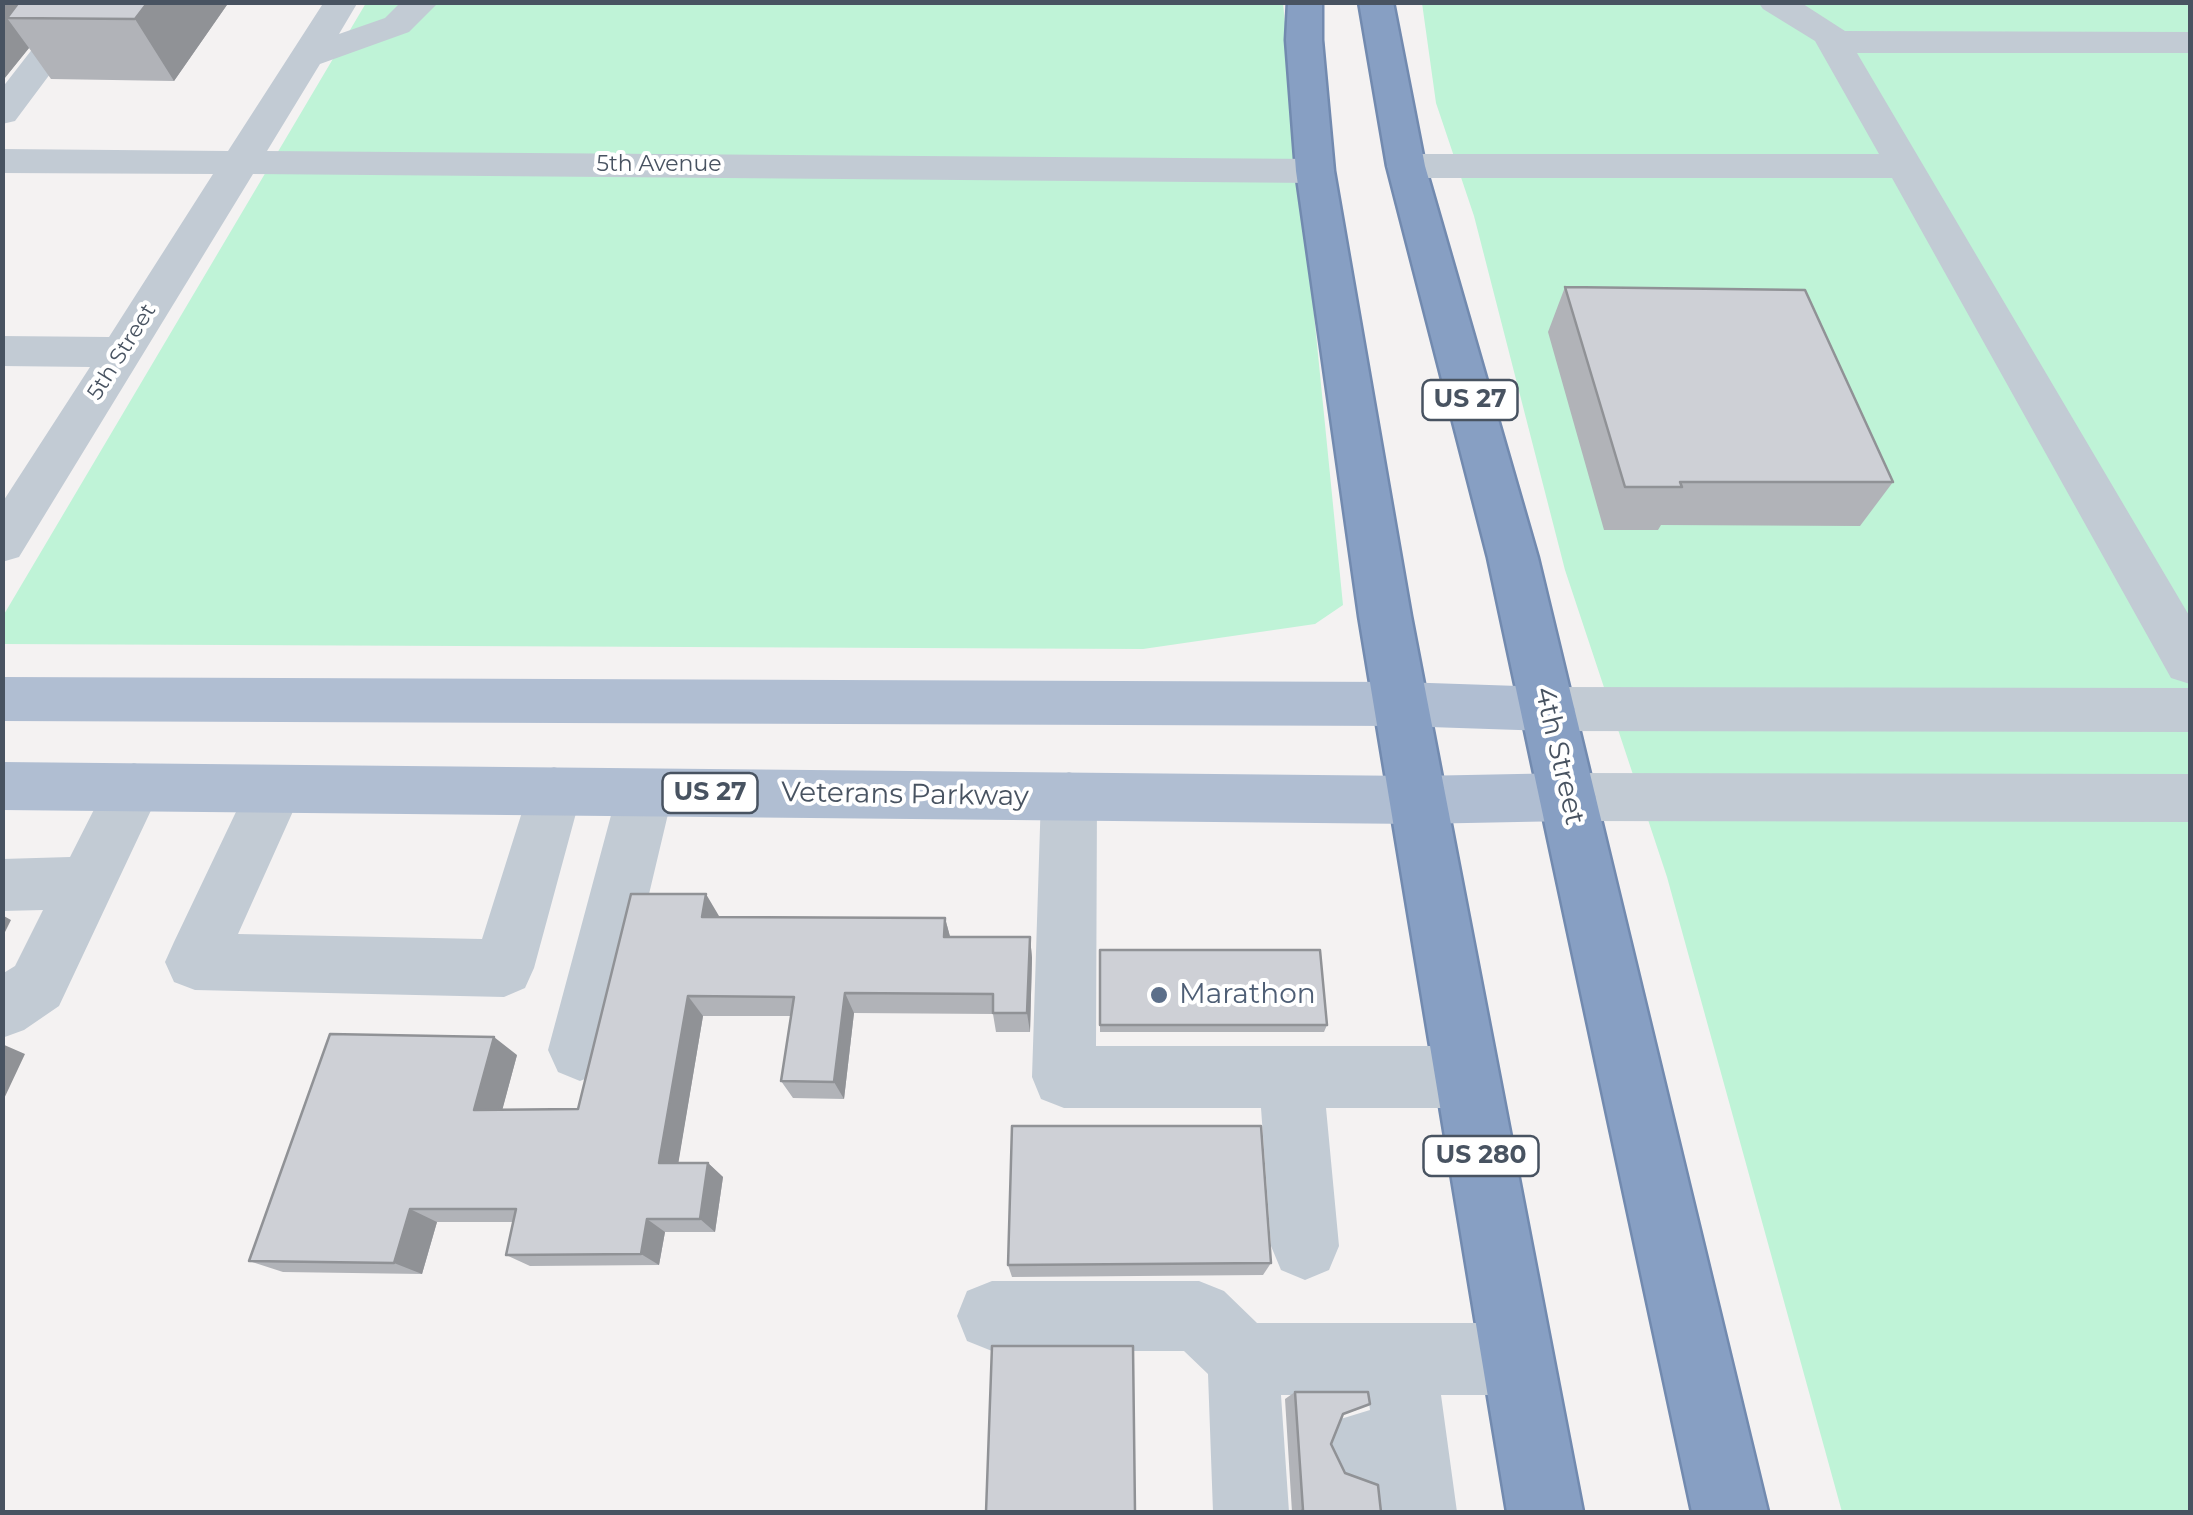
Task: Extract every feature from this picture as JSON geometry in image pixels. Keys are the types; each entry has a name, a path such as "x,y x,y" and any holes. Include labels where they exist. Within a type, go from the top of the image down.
{"highway":[{"path":"1305,2 1304,40 1316,170 1400,704"},
{"name":"4th Street","path":"1376,2 1406,166 1513,558 1730,1512"},
{"name":"US 280","path":"1400,704 1545,1512"}],"main road":[{"path":"2,699 1400,704 1548,708"},
{"name":"Veterans Parkway","path":"2,786 1417,800 1568,797"}],"street":[{"name":"5th Street","path":"2,544 341,2"},
{"path":"306,58 397,25 422,2"},
{"path":"1775,2 1824,28 1834,42 2190,663"},
{"path":"2,16 78,16 2,113"},
{"path":"1834,42 2190,42"},
{"name":"5th Avenue","path":"2,161 1316,170"},
{"path":"1406,166 1905,166"},
{"path":"2,351 122,352"},
{"path":"1548,708 2190,710"},
{"path":"2,1010 37,986 24,968 87,883 134,787"},
{"path":"274,789 195,962 504,968 554,792"},
{"path":"580,1050 646,793"},
{"path":"1069,796 1064,1077 1467,1076"},
{"path":"1568,797 2190,798"},
{"path":"2,885 87,883"},
{"path":"1291,1076 1305,1246"},
{"path":"992,1316 1200,1316 1243,1358 1260,1470"},
{"path":"1243,1358 1516,1358"},
{"path":"1397,1469 1400,1358"}],"green space":[{"path":"366,3 1283,3 1343,605 1315,624 1143,649 3,644 3,616"},
{"path":"1422,3 2190,3 2190,1512 1842,1512 1667,877 1565,570 1474,216 1436,103"}],"building":[{"path":"19,2 148,2 135,19 7,18"},
{"path":"1565,287 1805,290 1893,482 1680,482 1682,487 1625,487"},
{"path":"631,894 706,894 702,917 945,918 944,937 1030,937 1027,1013 993,1013 993,994 845,993 834,1082 781,1081 794,997 688,996 659,1163 708,1163 700,1219 647,1219 641,1254 506,1255 516,1209 410,1209 394,1263 249,1261 330,1034 494,1037 474,1110 578,1109"},
{"name":"Marathon","path":"1100,950 1320,950 1327,1025 1100,1025"},
{"path":"1012,1126 1261,1126 1271,1263 1008,1265"},
{"path":"992,1346 1133,1346 1135,1512 986,1512"},
{"path":"1295,1392 1368,1392 1370,1404 1343,1414 1331,1444 1345,1473 1378,1485 1381,1512 1300,1512 1303,1510"}],"place":[{"name":"Marathon","path":"1159,995"}]}
